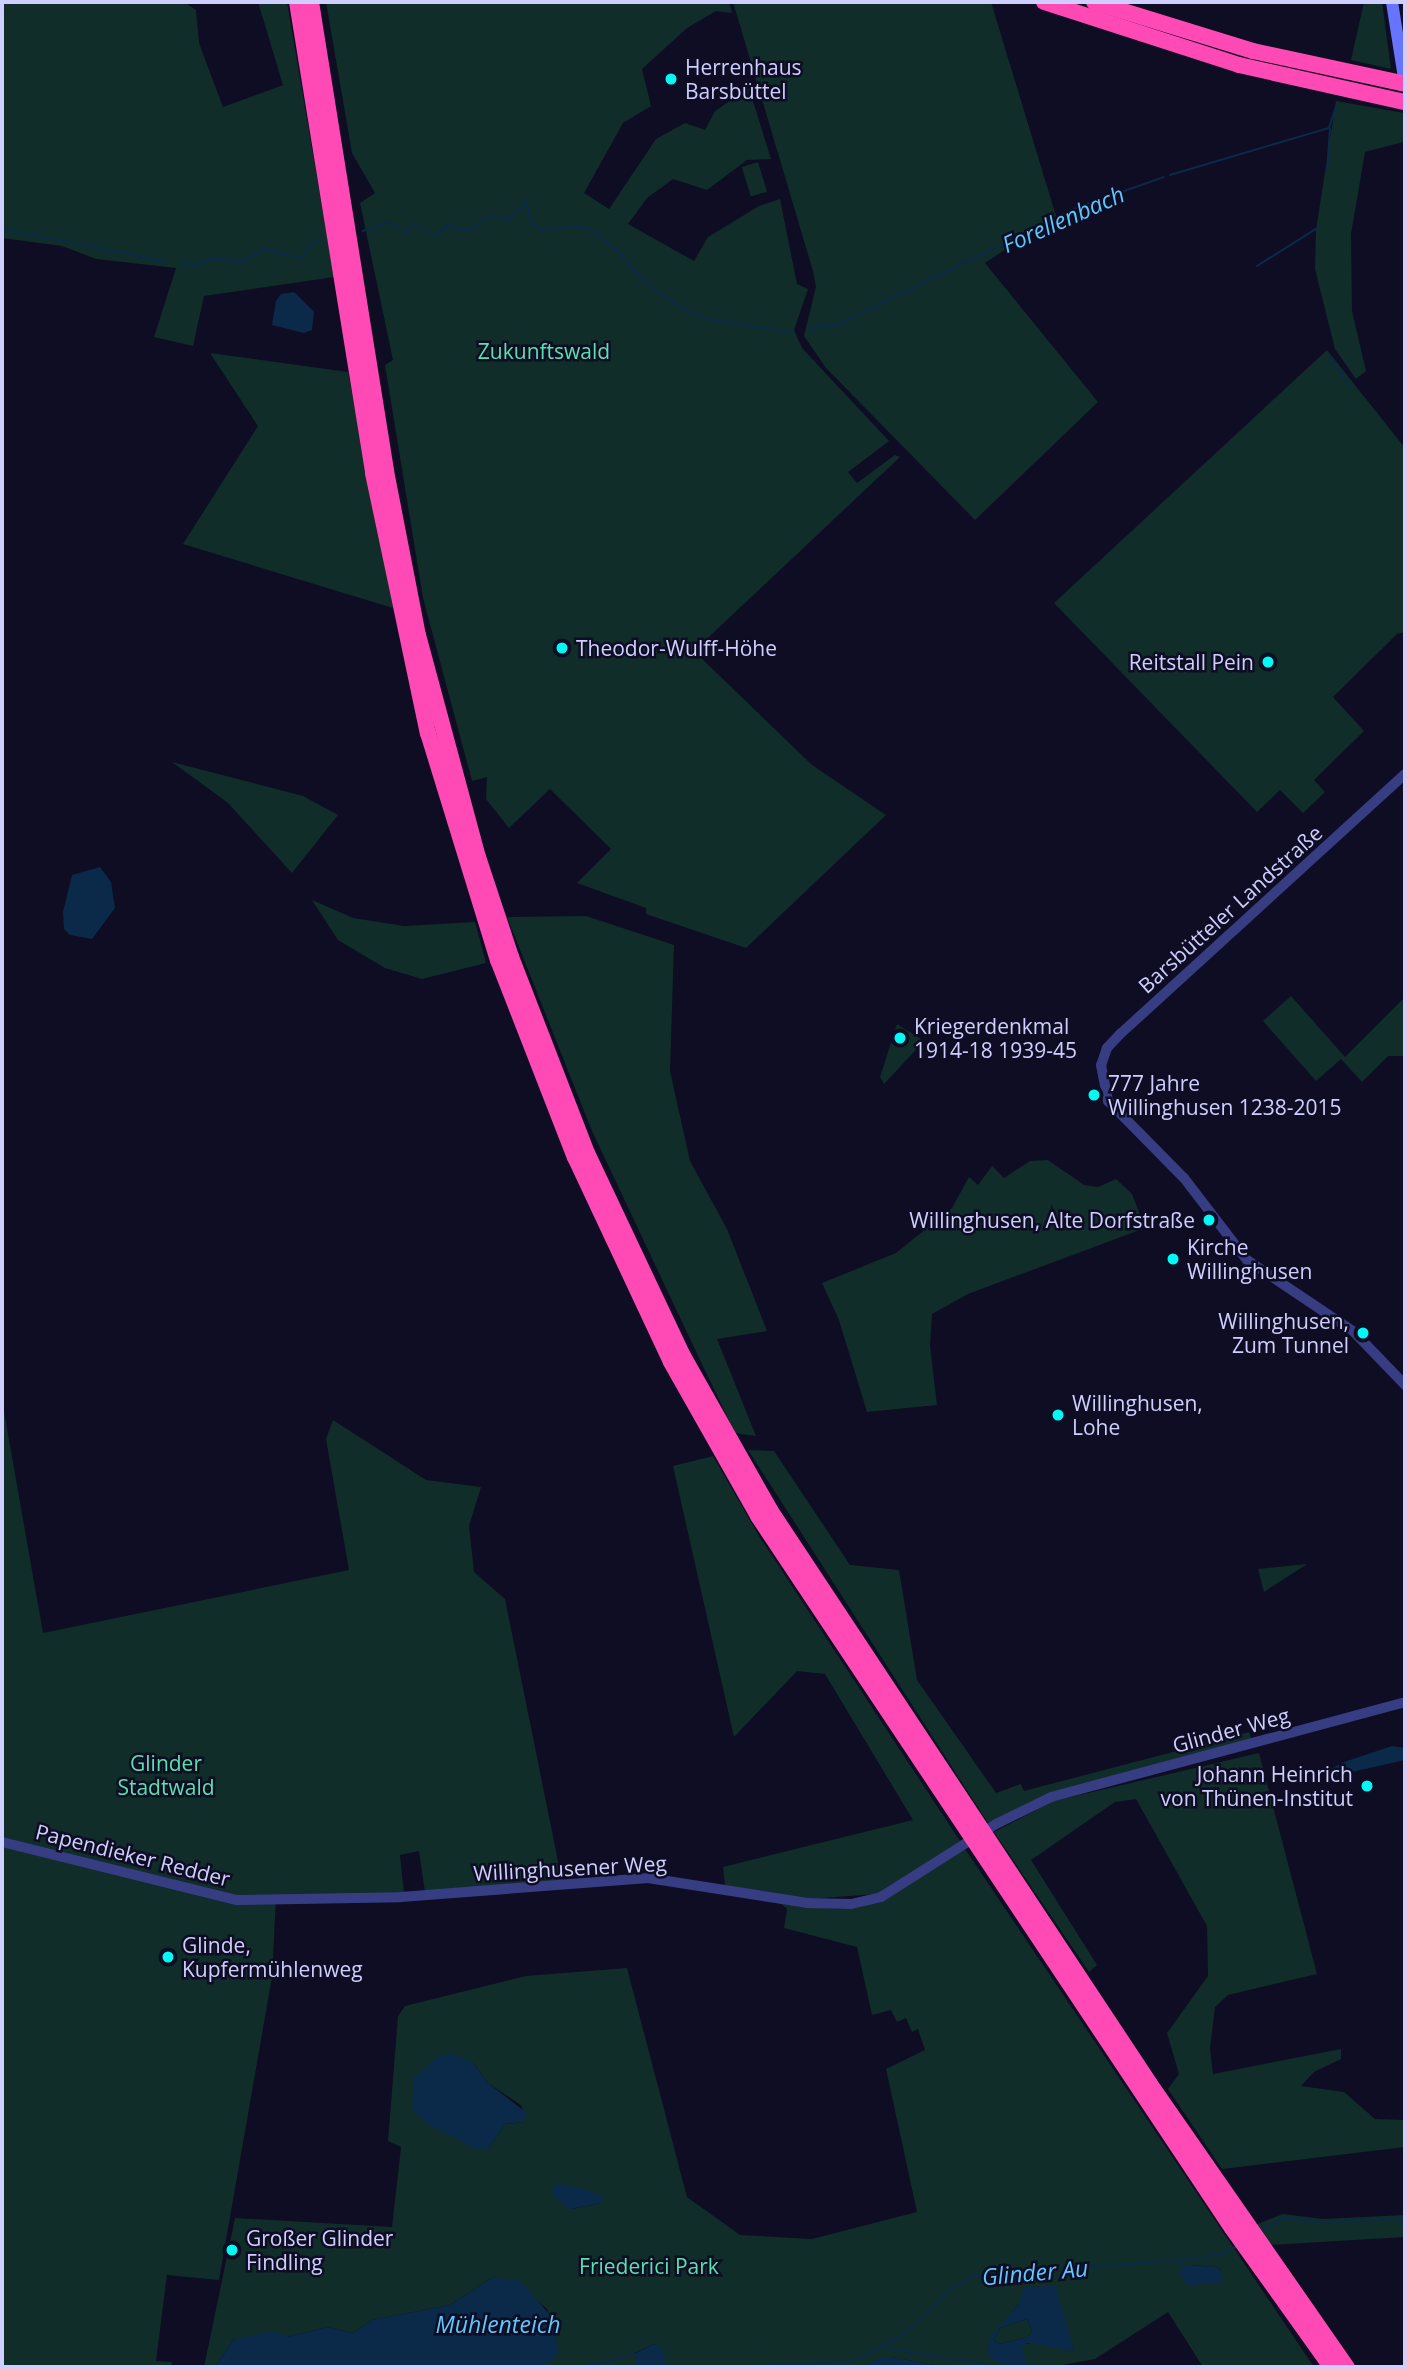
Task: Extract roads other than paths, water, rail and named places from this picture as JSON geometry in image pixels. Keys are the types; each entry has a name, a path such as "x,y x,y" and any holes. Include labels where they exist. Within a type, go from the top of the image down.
{"highway":[{"path":"297,2 373,473 425,719 498,960 575,1157 671,1362 758,1516 1224,2217 1331,2367"},
{"path":"311,2 386,471 418,635 478,857 511,957 587,1153 683,1356 770,1510 1150,2084 1347,2367"},
{"path":"1044,2 1239,65 1405,102"},
{"path":"1094,2 1253,51 1405,84"}],"main road":[{"path":"1392,2 1405,84"}],"street":[{"name":"Barsbütteler Landstraße","path":"1405,774 1107,1048 1101,1083 1121,1118 1184,1178 1247,1260 1354,1332 1405,1385"},
{"name":"Glinder Weg","path":"954,1850 996,1824 1059,1795 1405,1702"},
{"name":"Papendieker Redder","path":"2,1842 256,1901"},
{"name":"Willinghusener Weg","path":"256,1901 414,1896 648,1878 807,1903 851,1904 881,1897 954,1850"}],"water":[{"path":"294,292 314,312 312,330 304,333 272,325 276,301 281,294"},
{"path":"100,867 111,882 115,908 92,939 70,935 64,929 63,912 72,875"},
{"path":"1392,1746 1405,1748 1405,1760 1325,1778 1325,1772 1344,1762"},
{"path":"451,2053 472,2062 488,2083 527,2113 523,2122 505,2124 489,2148 478,2150 428,2124 412,2109 414,2078 438,2057"},
{"path":"556,2184 580,2188 603,2197 602,2203 571,2209 555,2198 551,2191"},
{"path":"1182,2267 1217,2267 1222,2271 1222,2283 1187,2285 1180,2273"},
{"name":"Mühlenteich","path":"493,2277 521,2281 555,2321 558,2354 545,2366 215,2367 234,2339 274,2331 287,2337 327,2327 353,2333 372,2320 450,2305"},
{"path":"1056,2286 1074,2351 1027,2343 1022,2348 1028,2367 997,2363 988,2354 989,2338 1018,2305 1025,2287","holes":["1027,2319 1032,2331 1028,2337 999,2344 994,2340 1000,2328"]},
{"path":"654,2344 663,2349 667,2367 638,2367 634,2354"},
{"path":"882,2357 891,2357 944,2367 864,2367"}],"waterway":[{"name":"Forellenbach","path":"1170,175 1329,128 1336,106"},
{"path":"1327,171 1330,129"},
{"name":"Forellenbach","path":"809,329 839,324 1078,207 1164,177"},
{"name":"Forellenbach","path":"425,230 436,237 447,225 469,231 490,216 508,220 526,201 531,223 542,230 577,226 591,229 621,254 639,277 678,306 706,319 792,332"},
{"name":"Forellenbach","path":"363,231 389,222 405,233 414,223 421,228"},
{"path":"1257,266 1319,227"},
{"name":"Forellenbach","path":"2,229 165,261"},
{"name":"Forellenbach","path":"180,263 196,265 213,258 241,262 265,249 302,259 310,244 321,239"},
{"path":"1329,356 1351,388"},
{"name":"Glinder Au","path":"1260,2232 1282,2218 1322,2222 1405,2219"},
{"name":"Glinder Au","path":"735,2367 854,2361 907,2332 951,2289 974,2276 1178,2260 1223,2254 1236,2247"},
{"name":"Glinder Au","path":"1178,2260 1182,2267"},
{"path":"880,2347 986,2364"},
{"name":"Glinder Au","path":"582,2367 634,2354"}],"place":[{"name":"Herrenhaus Barsbüttel","path":"671,79"},
{"name":"Theodor-Wulff-Höhe","path":"562,648"},
{"name":"Reitstall Pein","path":"1268,662"},
{"name":"Kriegerdenkmal 1914-18 1939-45","path":"900,1038"},
{"name":"777 Jahre Willinghusen 1238-2015","path":"1094,1095"},
{"name":"Willinghusen, Alte Dorfstraße","path":"1209,1220"},
{"name":"Kirche Willinghusen","path":"1173,1259"},
{"name":"Willinghusen, Zum Tunnel","path":"1363,1333"},
{"name":"Willinghusen, Lohe","path":"1058,1415"},
{"name":"Johann Heinrich von Thünen-Institut","path":"1367,1786"},
{"name":"Glinde, Kupfermühlenweg","path":"168,1957"},
{"name":"Großer Glinder Findling","path":"232,2250"}],"park label":[{"name":"Zukunftswald","path":"544,351"},
{"name":"Glinder Stadtwald","path":"166,1775"},
{"name":"Friederici Park","path":"649,2266"}]}
